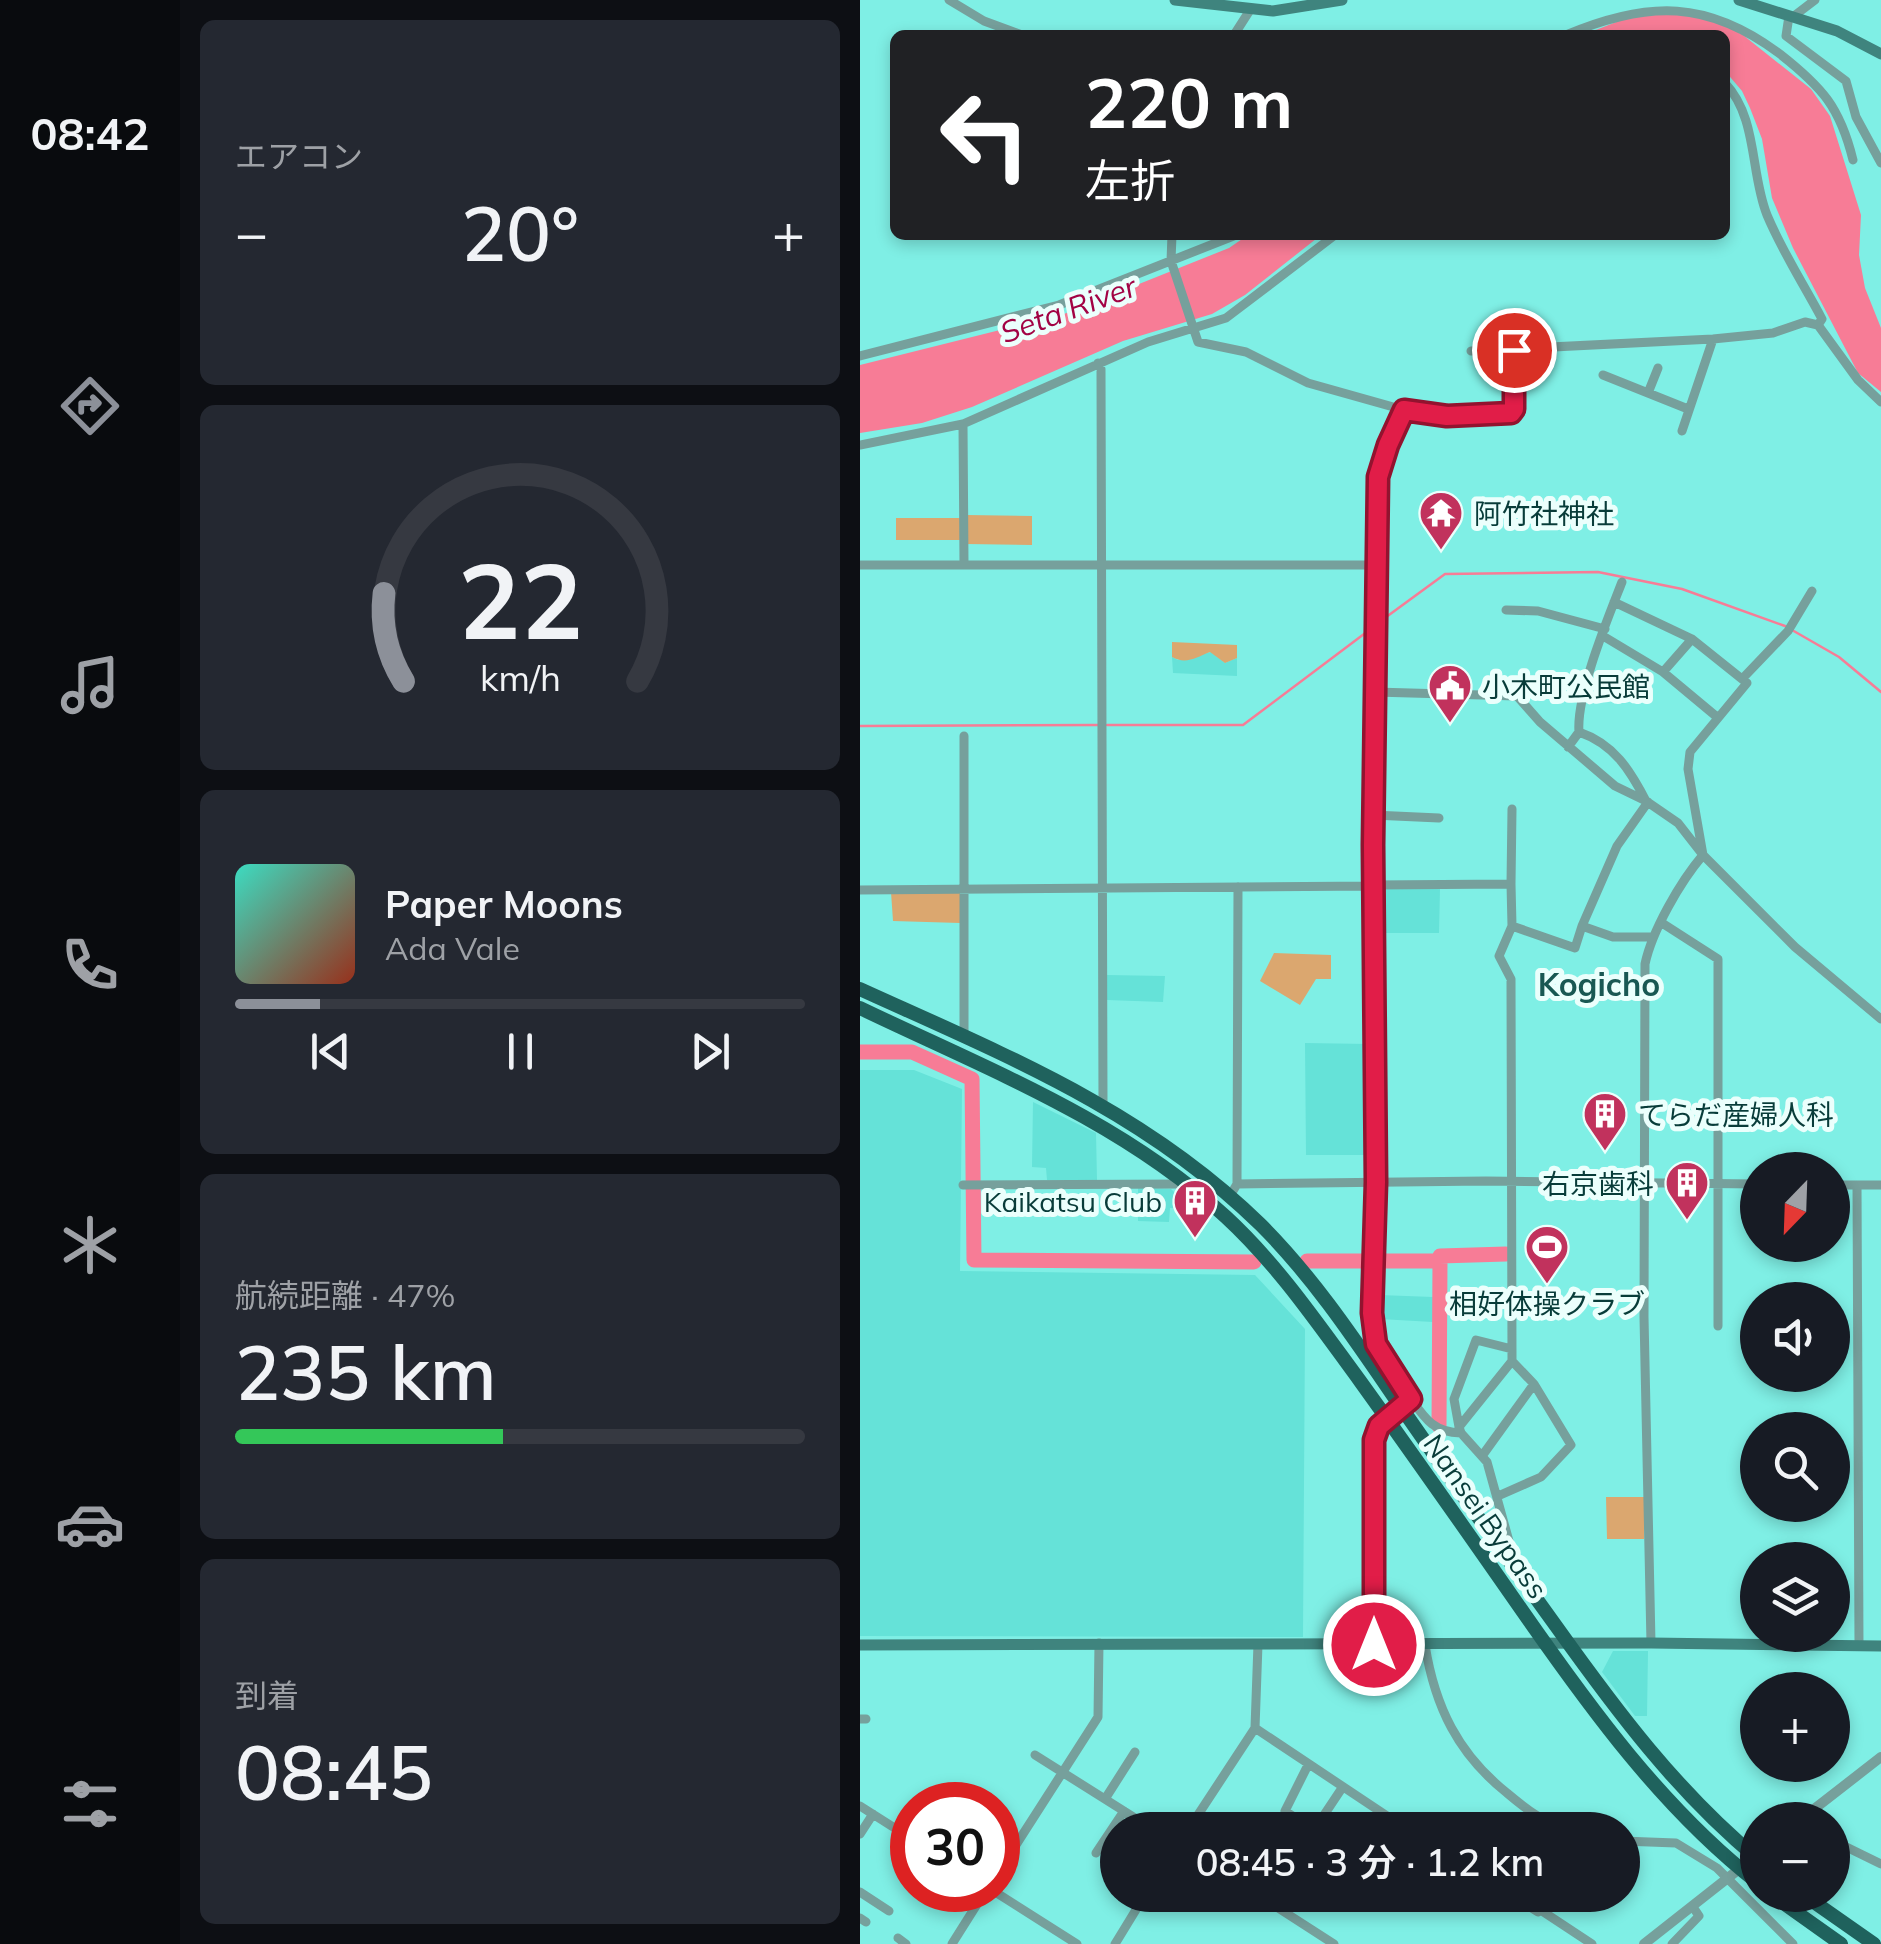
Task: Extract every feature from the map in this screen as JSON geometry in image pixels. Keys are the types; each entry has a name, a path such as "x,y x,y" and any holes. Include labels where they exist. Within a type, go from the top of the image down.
{"highway":[{"name":"Nansei Bypass","path":"860,988 1104,1104 1233,1190 1406,1403 1568,1644 1644,1744 1682,1789 1740,1842"},
{"name":"Nansei Bypass","path":"860,1008 1041,1092 1106,1127 1226,1217 1282,1277 1544,1644 1654,1784 1740,1876"},
{"path":"1796,1912 1841,1944"},
{"path":"1828,1912 1874,1944"}],"main road":[{"path":"1175,0 1250,10 1284,10 1342,0"},
{"path":"1739,0 1837,31 1881,54"},
{"path":"860,1645 1881,1646"}],"street":[{"path":"949,0 1008,30"},
{"path":"1814,0 1792,16 1786,36 1846,81 1856,117 1881,163"},
{"path":"1577,30 1624,8 1644,4 1684,5 1729,18 1756,34 1821,89 1841,119 1854,160"},
{"path":"1237,30 1250,10"},
{"path":"1730,88 1749,129 1767,215 1822,319 1818,325"},
{"path":"1172,240 1172,261 1198,342 1246,352 1308,383 1404,410 1447,416 1511,413 1513,351"},
{"path":"860,356 1059,305 1224,240"},
{"path":"860,445 963,424 1148,342 1226,318 1328,240"},
{"path":"1471,351 1713,339 1773,333 1794,324 1818,325"},
{"path":"1818,325 1858,380 1881,402"},
{"path":"1682,431 1713,339"},
{"path":"1098,364 1104,1104"},
{"path":"1648,393 1658,368"},
{"path":"1603,376 1688,409"},
{"path":"1404,410 1380,463 1375,565 1376,1182 1372,1313 1376,1344 1406,1403 1429,1424 1445,1432 1460,1430 1512,1361 1511,978 1500,956 1512,926 1512,809"},
{"path":"963,424 964,564"},
{"path":"860,565 1375,565"},
{"path":"1568,747 1579,732 1578,721 1622,582"},
{"path":"1743,678 1790,628 1812,591"},
{"path":"1614,602 1692,639 1747,683 1690,752 1688,769 1703,856"},
{"path":"1506,610 1538,611 1604,632 1663,672 1717,718"},
{"path":"1663,672 1692,639"},
{"path":"1375,692 1517,696 1568,747 1615,786 1647,801 1678,823 1703,856 1795,947 1881,1018"},
{"path":"1579,732 1613,751 1628,767 1647,801"},
{"path":"964,736 964,1036"},
{"path":"1512,926 1575,948 1617,846 1647,801"},
{"path":"1373,816 1439,818"},
{"path":"1651,1643 1644,1316 1645,964 1652,937 1680,882 1703,856"},
{"path":"860,890 1511,884"},
{"path":"1238,886 1233,1190 1376,1182 1740,1184"},
{"path":"1662,923 1718,960 1718,1326"},
{"path":"1582,926 1613,937 1652,937"},
{"path":"963,1185 1186,1184"},
{"path":"1850,1185 1881,1185"},
{"path":"1858,1185 1859,1646"},
{"path":"1512,1348 1476,1340 1454,1399 1460,1430 1487,1462 1512,1552"},
{"path":"1498,1496 1541,1477 1572,1445 1534,1384 1512,1361"},
{"path":"1482,1456 1534,1384"},
{"path":"1374,1645 1374,1440 1379,1426 1406,1403"},
{"path":"1020,1839 1098,1717 1099,1643"},
{"path":"1200,1812 1254,1728 1258,1644"},
{"path":"1425,1644 1432,1679 1449,1722 1472,1761 1531,1812"},
{"path":"1254,1728 1380,1812"},
{"path":"1105,1799 1135,1752"},
{"path":"1035,1755 1124,1811 1096,1853"},
{"path":"1824,1802 1881,1758"},
{"path":"1308,1764 1285,1811 1314,1830 1342,1788"},
{"path":"860,1806 890,1825"},
{"path":"860,1834 873,1814"},
{"path":"1640,1841 1676,1842 1734,1874 1794,1944"},
{"path":"1850,1849 1881,1864"},
{"path":"1644,1944 1740,1869"},
{"path":"860,1892 889,1911"},
{"path":"1658,1934 1670,1944 1699,1916 1692,1906"},
{"path":"1020,1909 1077,1944"},
{"path":"956,1943 975,1912"},
{"path":"1115,1944 1135,1912"},
{"path":"1284,1912 1334,1944"},
{"path":"1542,1912 1592,1944"}],"shaded area":[{"path":"1642,12 1685,13 1717,21 1743,35 1811,89 1830,116 1861,215 1859,255 1865,288 1881,328 1881,392 1858,373 1793,248 1772,198 1762,139 1742,91 1730,77 1730,30 1596,30"},
{"path":"1241,240 1315,240 1245,295 1212,314 1123,341 972,407 922,423 860,433 860,365 1064,314"},
{"path":"966,515 1032,516 1032,545 966,544"},
{"path":"896,518 962,518 962,540 896,540"},
{"path":"1172,642 1237,645 1237,658 1225,663 1210,652 1177,659 1172,657"},
{"path":"1211,652 1225,663 1237,658 1237,676 1173,673 1172,657 1178,660"},
{"path":"1380,889 1440,889 1439,933 1380,933"},
{"path":"891,892 960,892 960,923 893,921"},
{"path":"1274,953 1331,955 1331,979 1316,979 1300,1005 1260,981"},
{"path":"1107,975 1165,976 1163,1002 1107,1000"},
{"path":"1305,1043 1369,1044 1371,1155 1306,1155"},
{"path":"860,1070 914,1070 962,1089 960,1271 1255,1275 1305,1329 1303,1637 860,1636"},
{"path":"1033,1102 1096,1133 1097,1180 1047,1180 1046,1168 1032,1167"},
{"path":"1138,1188 1171,1189 1192,1209 1170,1208 1169,1222 1138,1221"},
{"path":"1379,1295 1433,1297 1433,1322 1380,1319"},
{"path":"1606,1497 1645,1497 1644,1539 1607,1539"},
{"path":"1613,1651 1648,1651 1647,1716 1635,1716 1602,1672"}],"waterway":[{"path":"1378,623 1445,574 1598,572 1682,589 1785,626"},
{"path":"1107,725 1243,725 1372,628"},
{"path":"1792,630 1839,657 1881,692"},
{"path":"860,726 1099,725"},
{"path":"860,1052 912,1052 972,1079 974,1260 1254,1262"},
{"path":"1307,1261 1440,1261 1440,1256 1506,1254"},
{"path":"1439,1426 1440,1261"}],"place":[{"name":"阿竹社神社","path":"1441,551"},
{"name":"小木町公民館","path":"1450,724"},
{"name":"てらだ産婦人科","path":"1605,1152"},
{"name":"右京歯科","path":"1687,1221"},
{"name":"Kaikatsu Club","path":"1195,1239"},
{"name":"相好体操クラブ","path":"1547,1285"}],"district":[{"name":"Kogicho","path":"1599,984"}],"route":[{"path":"1374,1645 1374,1440 1386,1418 1411,1399 1376,1344 1372,1313 1376,1182 1374,603 1378,477 1380,463 1404,410 1447,416 1511,413 1514,350"}],"water label":[{"name":"Seta River","path":"1068,309"}]}
